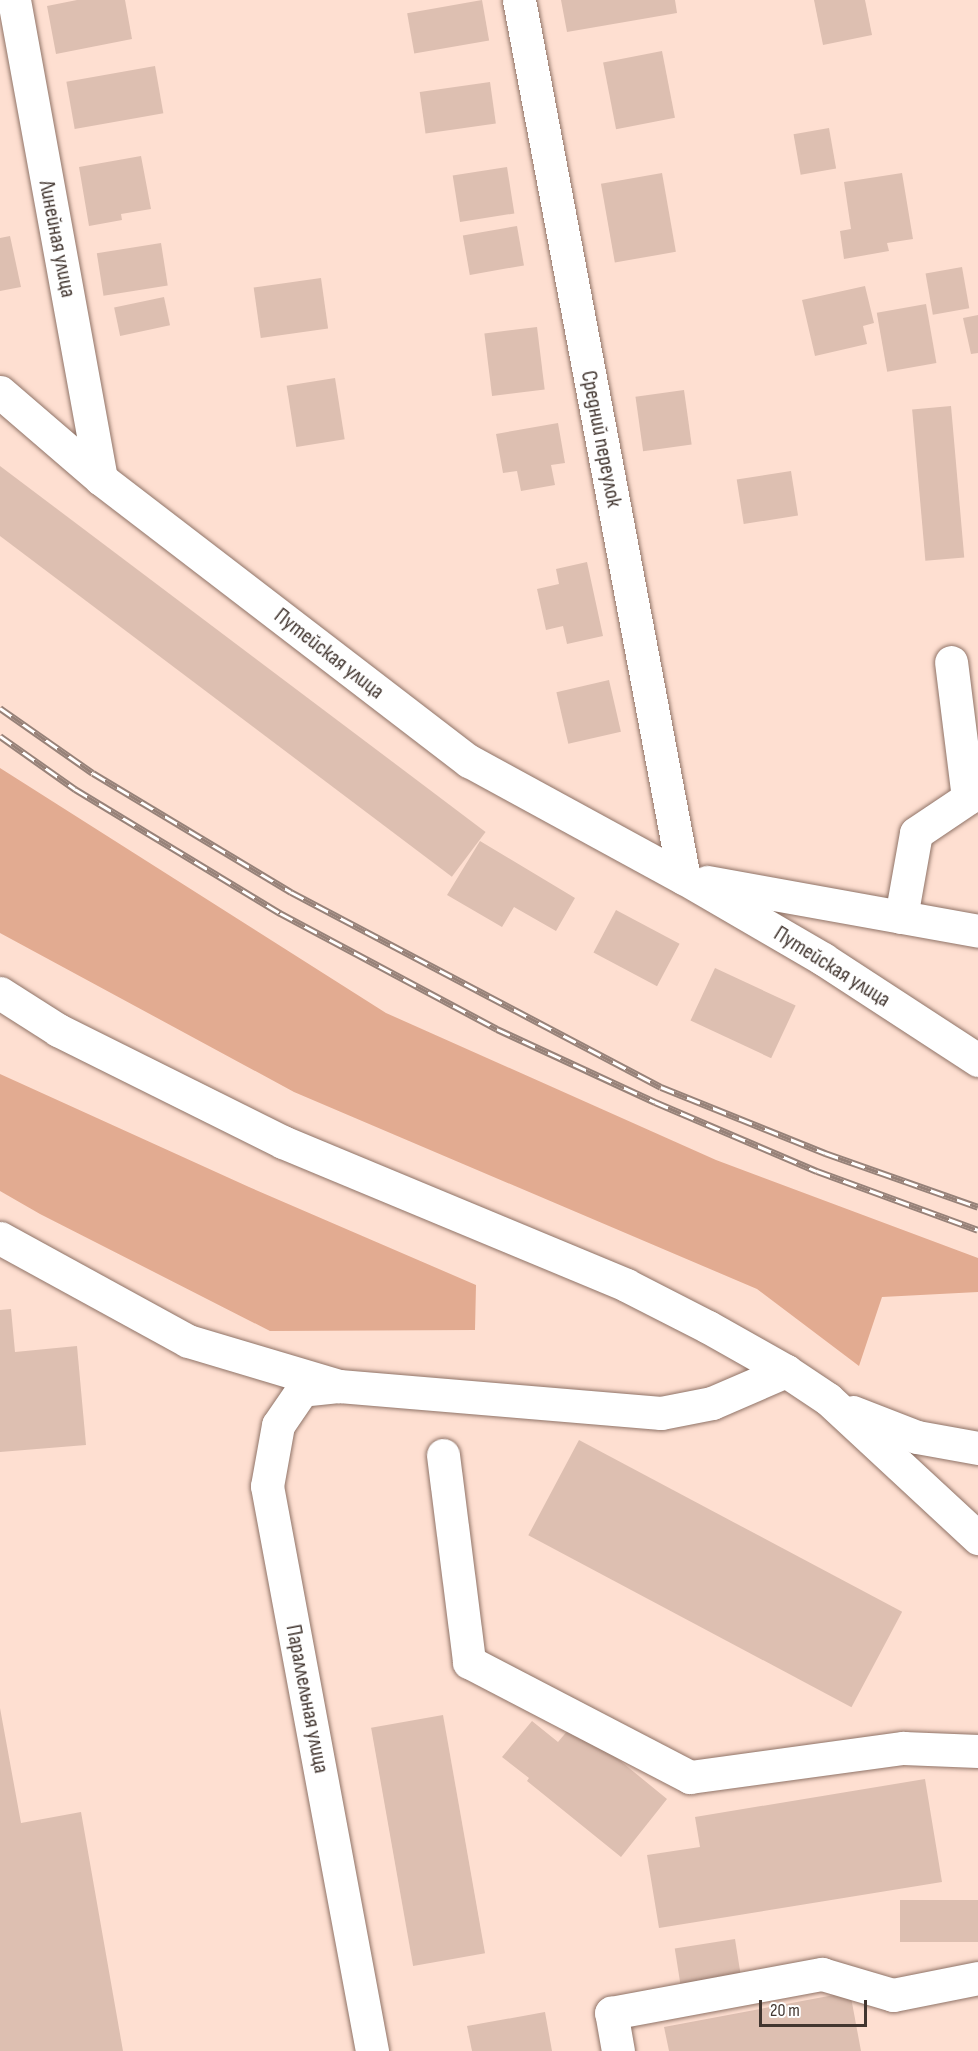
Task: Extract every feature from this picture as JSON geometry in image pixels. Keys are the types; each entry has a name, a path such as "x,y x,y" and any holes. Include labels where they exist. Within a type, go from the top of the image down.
{"main road":[{"name":"Линейная улица","path":"14,0 101,479"},
{"name":"Средний переулок","path":"519,0 684,878"},
{"name":"Путейская улица","path":"0,392 101,479 469,761 684,878 823,959 978,1060"},
{"path":"901,917 916,833 968,798 951,662"},
{"name":"Путейская улица","path":"684,878 978,931"},
{"path":"0,993 58,1030 283,1142 626,1285 786,1371 828,1399 876,1422 917,1437 978,1448"},
{"path":"0,1238 188,1341 339,1386 662,1413 712,1403 786,1371"},
{"name":"Параллельная улица","path":"339,1386 302,1390 278,1425 267,1486 372,2051"},
{"path":"828,1399 978,1538"},
{"path":"443,1455 469,1662 690,1777 903,1748 978,1751"},
{"path":"978,1502 978,1524"},
{"path":"618,2051 611,2013 822,1974 893,1995 978,1978"}],"shaded area":[{"path":"0,768 386,1013 716,1160 978,1258 978,1292 882,1297 859,1366 757,1289 294,1092 0,933"},
{"path":"0,1074 249,1187 476,1285 475,1330 270,1331 40,1214 0,1191"}],"building":[{"path":"77,0 125,0 132,39 56,54 47,6"},
{"path":"482,0 489,40 414,54 407,13"},
{"path":"561,0 675,0 677,13 567,32"},
{"path":"814,0 865,0 872,35 823,45"},
{"path":"662,51 675,118 616,129 603,62"},
{"path":"155,66 163,113 75,129 66,82"},
{"path":"490,82 496,124 426,133 420,92"},
{"path":"829,128 836,168 801,175 794,134"},
{"path":"141,156 151,209 121,214 122,220 89,226 79,167"},
{"path":"507,167 514,213 460,222 453,176"},
{"path":"662,173 676,252 615,263 601,184"},
{"path":"902,173 913,239 887,243 889,251 844,259 840,231 851,229 844,182"},
{"path":"517,226 524,265 470,275 463,236"},
{"path":"10,236 21,287 0,291 0,238"},
{"path":"161,243 168,285 104,296 97,253"},
{"path":"962,267 969,308 933,315 926,273"},
{"path":"321,278 328,329 261,338 254,287"},
{"path":"865,286 874,323 863,326 867,344 815,356 802,300"},
{"path":"164,297 170,325 120,336 114,308"},
{"path":"926,304 936,363 887,372 877,313"},
{"path":"978,315 978,353 971,354 963,318"},
{"path":"537,327 545,390 492,396 484,333"},
{"path":"335,378 345,439 296,447 287,386"},
{"path":"684,390 692,444 643,451 635,397"},
{"path":"951,406 964,557 925,561 912,409"},
{"path":"558,423 565,463 551,465 555,485 521,491 517,471 503,473 496,434"},
{"path":"0,466 486,832 452,877 0,536"},
{"path":"791,471 798,515 744,524 737,480"},
{"path":"587,562 603,636 567,644 563,626 546,630 537,589 559,584 556,569"},
{"path":"609,680 621,732 568,744 556,692"},
{"path":"480,841 575,898 556,931 514,907 502,927 447,895"},
{"path":"616,910 680,944 657,986 593,952"},
{"path":"715,968 796,1006 771,1058 690,1021"},
{"path":"11,1309 15,1352 77,1346 86,1445 0,1452 0,1310"},
{"path":"579,1440 902,1612 851,1707 528,1535"},
{"path":"0,1708 21,1823 81,1812 123,2051 0,2051"},
{"path":"443,1715 485,1953 413,1966 371,1728"},
{"path":"532,1721 558,1742 574,1723 667,1799 621,1857 527,1781 529,1778 502,1757"},
{"path":"925,1779 942,1882 659,1928 647,1855 700,1847 695,1817"},
{"path":"900,1900 978,1900 978,1942 900,1942"},
{"path":"735,1939 741,1977 681,1986 675,1949"},
{"path":"850,1992 861,2051 669,2051 664,2027"},
{"path":"545,2012 552,2051 472,2051 467,2026"}],"railway":[{"path":"0,708 93,773 291,892 661,1087 825,1153 978,1207"},
{"path":"0,736 75,789 280,913 497,1029 655,1102 817,1171 978,1230"}]}
